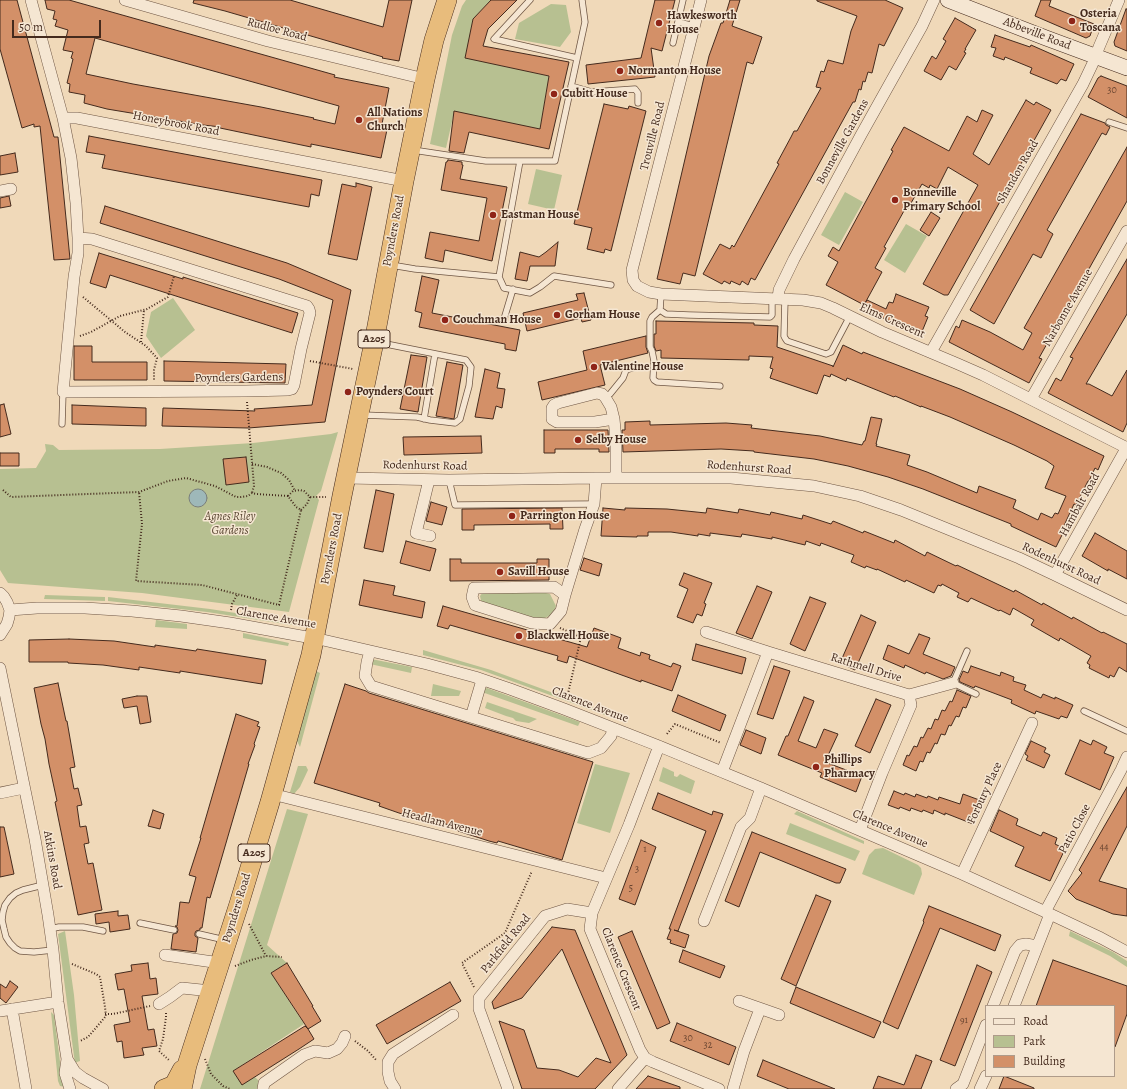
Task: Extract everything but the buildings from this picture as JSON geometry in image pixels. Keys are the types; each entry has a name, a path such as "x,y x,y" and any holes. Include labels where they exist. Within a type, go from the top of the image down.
{"highway":[{"name":"Poynders Road","path":"182,1089 185,1068 210,991 226,965 227,940 272,794 309,661 374,342 410,149 434,40 445,1"},
{"name":"A205","path":"164,1089 174,1085 185,1068"}],"street":[{"path":"31,0 63,118 71,158 78,238 78,253 72,295 63,392"},
{"name":"Rudloe Road","path":"125,0 268,41 425,79"},
{"name":"Trouville Road","path":"633,280 632,270 701,0"},
{"name":"Bonneville Gardens","path":"778,299 779,290 794,259 922,26 934,0"},
{"name":"Abbeville Road","path":"948,0 1127,68"},
{"name":"Shandon Road","path":"931,352 1083,84 1096,57 1119,0"},
{"name":"Honeybrook Road","path":"63,118 77,118 404,181"},
{"name":"Narbonne Avenue","path":"1031,399 1127,231"},
{"name":"Poynders Gardens","path":"63,392 246,391 292,389 310,313 306,306 92,239 78,238"},
{"name":"Elms Crescent","path":"633,280 637,286 661,294 803,300 821,303 882,332 958,364 1127,448"},
{"path":"614,418 595,422 557,422 552,419 552,408 558,403 597,393 602,394 605,397 611,407 614,418 616,440 616,478"},
{"name":"Hambalt Road","path":"1055,575 1127,448"},
{"name":"Rodenhurst Road","path":"346,478 429,480 731,478 814,486 860,496 901,510 1055,575 1127,610"},
{"path":"565,595 554,587 474,588 472,597 475,605 532,623 550,624 562,611 565,595 594,504 596,478"},
{"path":"429,480 416,533 430,536"},
{"path":"0,594 8,602 10,610 10,617 0,635"},
{"name":"Clarence Avenue","path":"10,610 37,608 78,608 132,611 230,623 314,638 428,664 482,680 564,709 761,788 962,874 1101,938 1127,952"},
{"name":"Rathmell Drive","path":"706,632 909,694 911,705 860,830"},
{"path":"370,651 365,676 371,686 588,753 601,748 611,736 613,728"},
{"path":"722,772 768,652"},
{"name":"Atkins Road","path":"0,668 43,885 67,1059 65,1073 70,1089"},
{"path":"471,717 482,680"},
{"path":"909,694 953,683"},
{"name":"Forbury Place","path":"962,874 1032,723"},
{"name":"Clarence Crescent","path":"645,1058 640,1050 590,929 592,913 659,746"},
{"name":"Patio Close","path":"1048,913 1127,757"},
{"path":"0,793 24,788"},
{"path":"704,921 741,827 750,818 761,788"},
{"name":"Headlam Avenue","path":"272,794 606,878"},
{"name":"Parkfield Road","path":"479,1004 545,916 567,909 592,913"},
{"path":"1014,1005 1048,913"},
{"path":"993,1005 1015,951 1020,945 1026,944 1037,946"},
{"path":"165,956 226,965"},
{"path":"161,1003 182,988 210,991"},
{"path":"739,1001 779,1015"},
{"path":"0,1011 58,1002"},
{"path":"479,1004 508,1089"},
{"path":"12,1009 26,1089"},
{"path":"732,1089 744,1051 760,1009"},
{"path":"395,1089 390,1081 388,1072 388,1062 393,1054 453,1015"},
{"path":"956,1089 963,1084 985,1028"},
{"path":"263,1089 264,1082 304,1055 315,1052 328,1053 337,1049 342,1044 345,1036"},
{"path":"618,1089 645,1058 719,1089"},
{"name":"Atkins Road","path":"67,1059 75,1072 103,1089"},
{"path":"980,1089 986,1077"}],"lane":[{"path":"530,0 494,40 577,58"},
{"path":"410,149 486,161 555,161 585,22 582,0"},
{"path":"673,43 683,0"},
{"path":"678,22 694,26"},
{"path":"571,86 592,92 635,89 638,93 638,103"},
{"path":"1109,122 1127,128"},
{"path":"520,161 499,277 504,288 530,293 554,276 611,285"},
{"path":"388,264 415,270 499,277"},
{"path":"504,319 513,289"},
{"path":"661,294 660,310 652,317 650,321 650,347 654,361 654,380 657,382 720,386"},
{"path":"660,310 666,314 770,317 778,299"},
{"path":"778,299 784,336 787,341 826,354 831,352 850,316"},
{"path":"359,415 417,417 454,423 460,419 469,386 471,367 466,360 374,342"},
{"path":"424,419 435,354"},
{"path":"605,397 610,394 623,378 626,370 636,367"},
{"path":"62,424 63,392"},
{"path":"449,480 455,505 594,504"},
{"path":"967,651 953,683 976,694"},
{"path":"1084,711 1127,731"},
{"path":"43,885 23,890 10,898 5,905 2,920 6,937 14,948 27,952 53,950"},
{"path":"140,923 174,930"},
{"path":"50,929 59,927 83,927 103,931"},
{"path":"199,934 227,940"}],"path":[{"path":"68,335 81,336 120,316 144,310 168,297 177,266"},
{"path":"72,295 83,297 125,332 146,346 157,358 154,370 154,392"},
{"path":"141,343 144,310"},
{"path":"299,360 368,371"},
{"path":"3,490 11,497 139,492 168,481 186,478 215,486 241,498 248,496 252,492 254,486 246,391"},
{"path":"252,464 267,467 280,473 289,480 296,491"},
{"path":"252,492 256,494 288,496 293,491 300,490 304,491 310,497 342,496"},
{"path":"139,492 142,524 136,581 202,585 279,605 301,510 307,504 310,497"},
{"path":"288,496 296,507 301,510"},
{"path":"231,610 232,604 237,595"},
{"path":"550,624 581,637 564,709"},
{"path":"667,734 675,724 725,745"},
{"path":"479,1004 462,963 505,933 531,872 534,860"},
{"path":"247,922 266,956"},
{"path":"226,965 266,956 282,957"},
{"path":"72,964 96,974 100,978 106,1016 88,1037 80,1041"},
{"path":"105,1014 113,1014 161,1003 166,1017 163,1039 159,1052 173,1064 185,1068"},
{"path":"345,1036 352,1039 368,1051 378,1062 388,1066"},
{"path":"204,1057 211,1074 223,1086 230,1089"}],"green space":[{"path":"466,0 491,0 473,19 466,58 549,76 540,129 454,113 446,148 430,144 452,35 462,6"},
{"path":"551,4 566,5 571,32 560,47 515,39 519,23"},
{"path":"536,169 562,175 554,210 528,204"},
{"path":"845,192 863,202 839,245 821,235"},
{"path":"906,224 927,236 905,273 884,260"},
{"path":"173,298 195,330 161,358 146,336 151,312"},
{"name":"Agnes Riley Gardens","path":"338,432 321,491 316,496 319,500 289,612 142,593 8,583 0,570 0,469 36,468 46,451 45,444 53,445 59,450 160,449 253,443"},
{"path":"538,591 550,594 556,606 553,614 541,620 482,605 480,596 483,592"},
{"path":"45,595 105,597 105,601 44,599"},
{"path":"108,597 210,609 293,622 291,625 207,612 108,601"},
{"path":"156,620 187,624 187,629 155,627"},
{"path":"243,633 289,643 288,646 243,638"},
{"path":"423,650 491,670 605,712 605,715 481,670 423,655"},
{"path":"371,659 412,667 411,673 370,664"},
{"path":"316,671 320,673 300,747 297,741"},
{"path":"433,684 461,691 459,696 431,696"},
{"path":"487,688 580,722 578,726 479,691"},
{"path":"487,702 537,719 529,723 516,721 513,718 485,708"},
{"path":"595,764 630,773 610,833 577,823"},
{"path":"298,766 306,766 308,770 300,787 294,794 290,792"},
{"path":"663,767 674,772 674,776 677,777 680,774 695,781 691,794 659,781"},
{"path":"287,809 308,814 267,945 287,963 271,973 304,1024 233,1071 242,1084 255,1077 262,1084 259,1089 200,1089"},
{"path":"797,811 864,841 864,844 794,814"},
{"path":"790,823 860,851 855,861 786,834"},
{"path":"883,848 918,865 921,868 922,874 914,895 862,874 869,855 875,849"},
{"path":"65,931 74,995 80,1061 75,1064 58,934"},
{"path":"1070,931 1113,952 1127,961 1127,967 1110,956 1069,936"},
{"path":"51,1012 54,1015 62,1077 65,1087 60,1086 58,1081"}],"water":[{"path":"194,489 202,489 207,494 205,505 202,507 194,507 189,502 189,494"}],"place":[{"name":"Osteria Toscana","path":"1072,21"},
{"name":"Hawkesworth House","path":"659,23"},
{"name":"Normanton House","path":"620,71"},
{"name":"Cubitt House","path":"554,94"},
{"name":"All Nations Church","path":"359,120"},
{"name":"Bonneville Primary School","path":"895,200"},
{"name":"Eastman House","path":"493,215"},
{"name":"Gorham House","path":"557,315"},
{"name":"Couchman House","path":"445,320"},
{"name":"Valentine House","path":"594,367"},
{"name":"Poynders Court","path":"348,392"},
{"name":"Selby House","path":"578,440"},
{"name":"Parrington House","path":"512,516"},
{"name":"Savill House","path":"500,572"},
{"name":"Blackwell House","path":"519,636"},
{"name":"Phillips Pharmacy","path":"816,767"}]}
